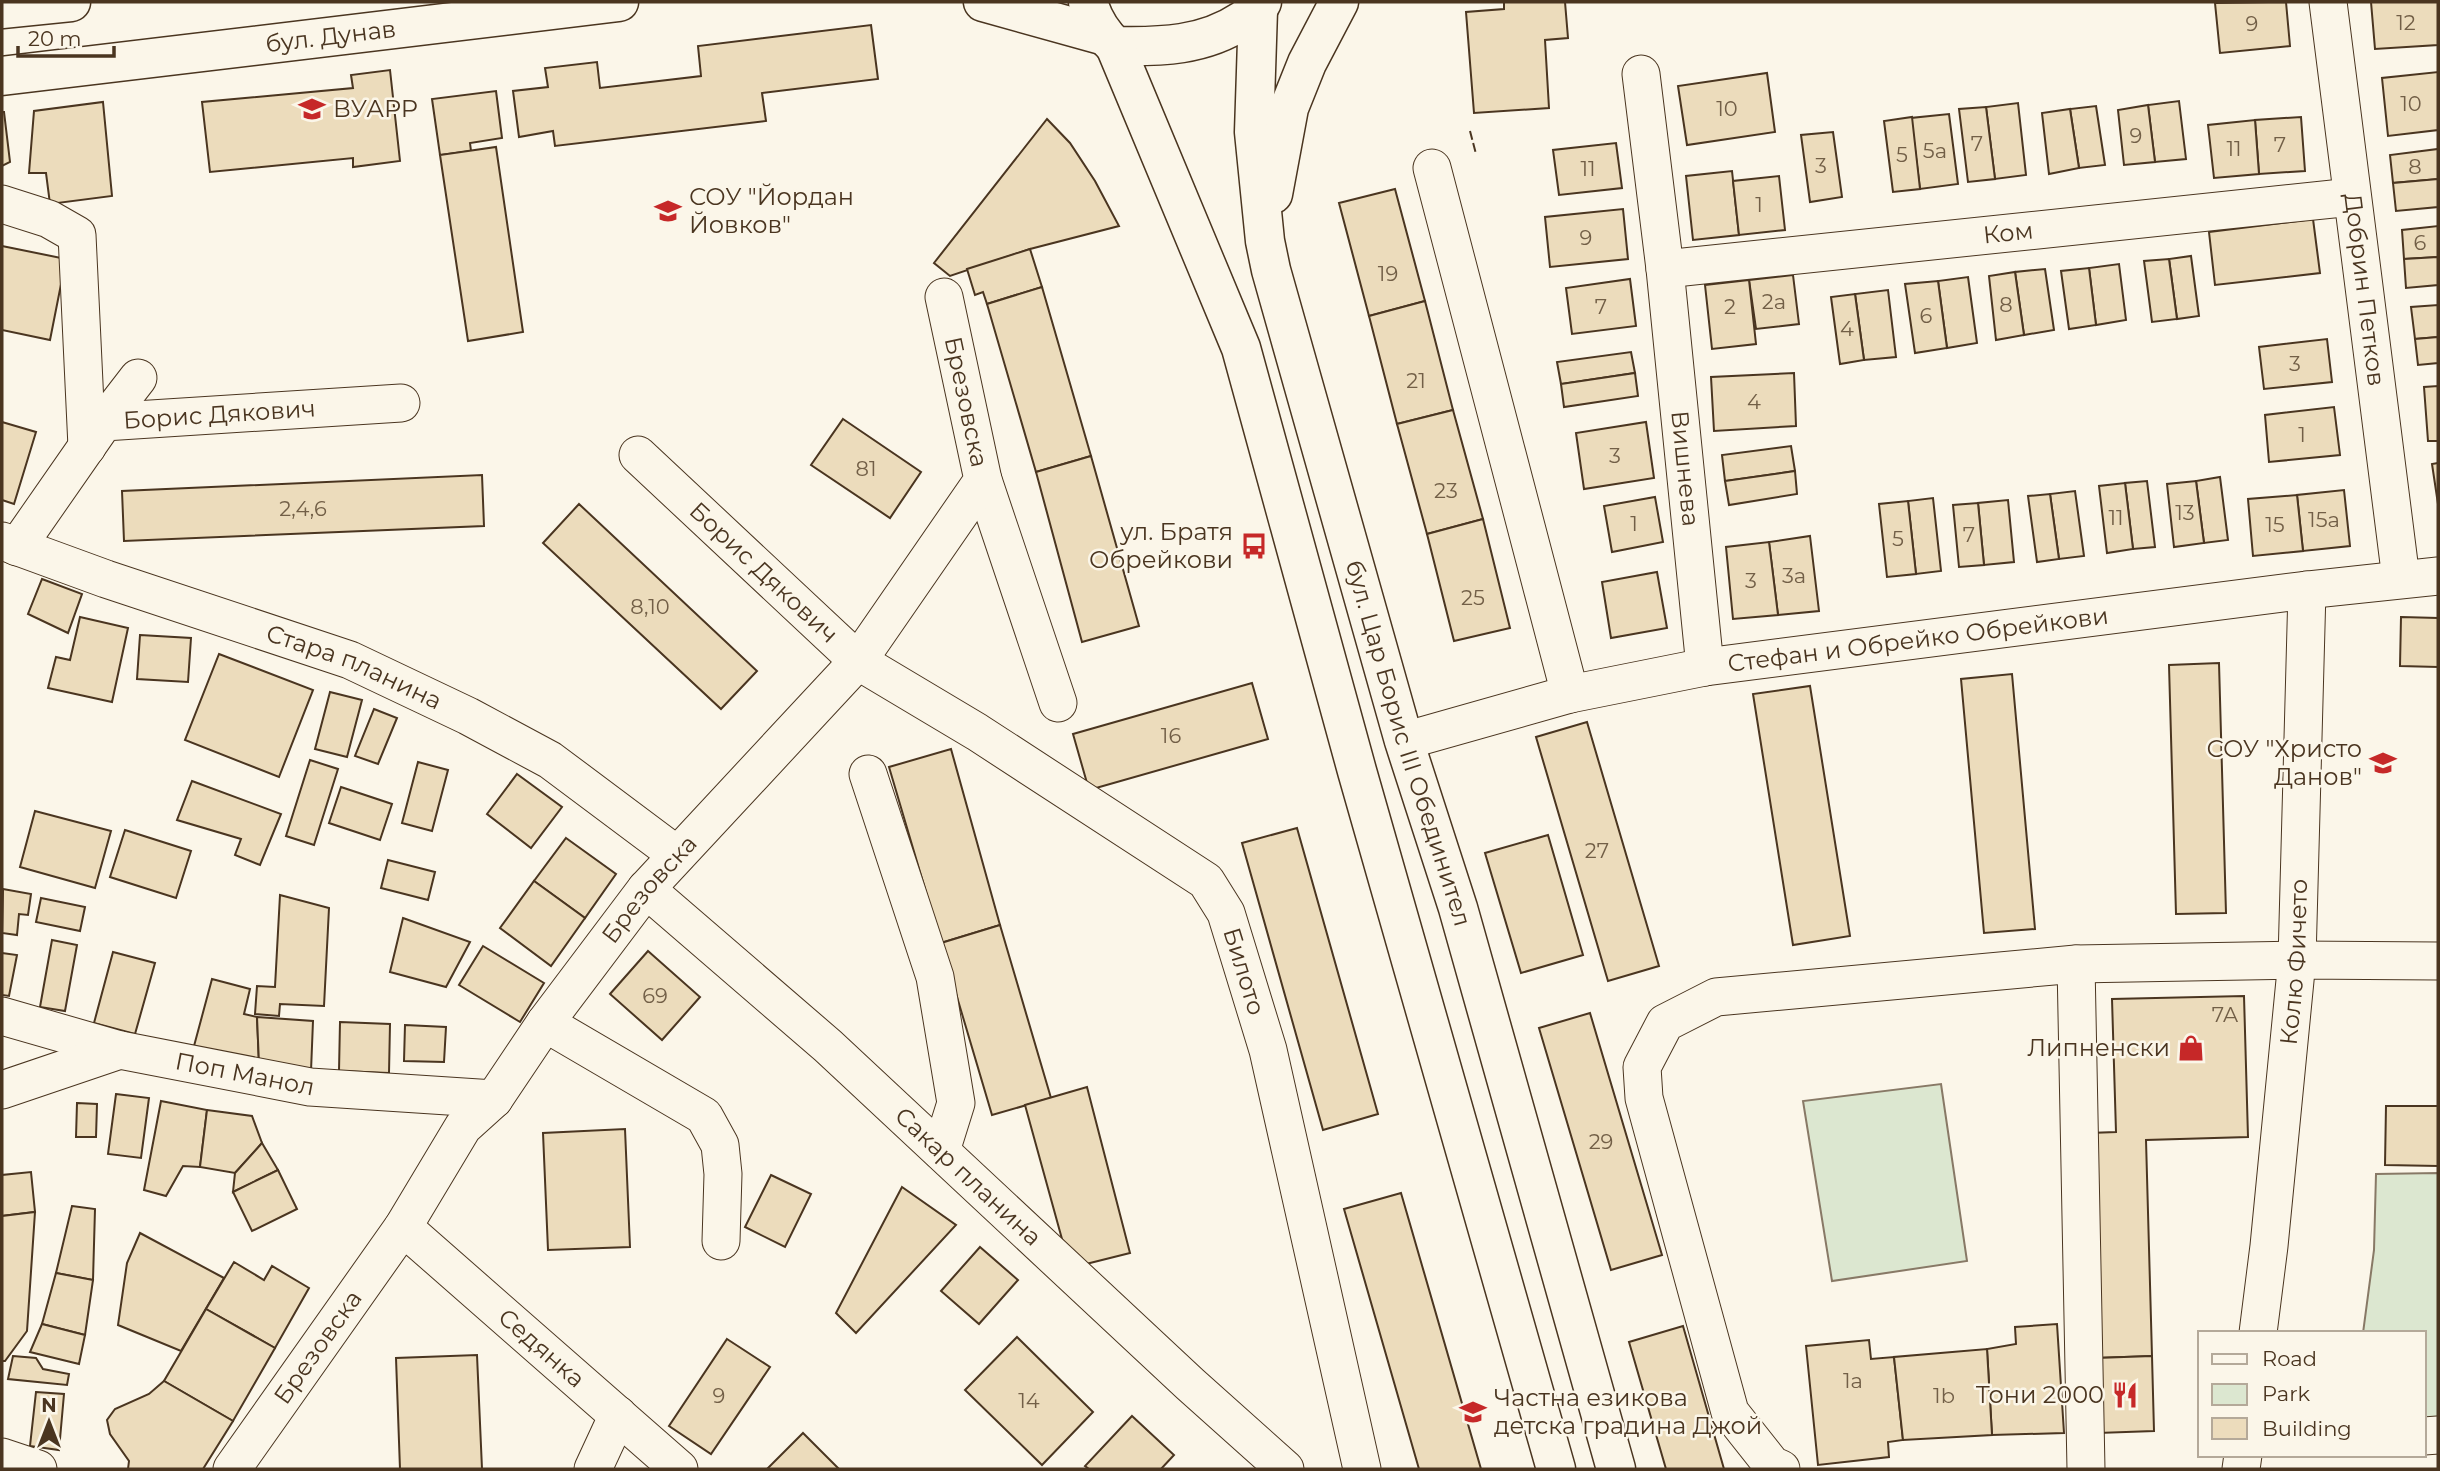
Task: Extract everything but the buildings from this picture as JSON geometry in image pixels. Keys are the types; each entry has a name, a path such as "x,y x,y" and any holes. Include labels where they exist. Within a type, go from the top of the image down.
{"main road":[{"path":"2,9 71,2"},
{"name":"бул. Дунав","path":"2,76 619,2"},
{"path":"983,2 1110,41 1149,47 1212,37 1260,6"},
{"path":"1088,2 1091,13 1110,41 1241,348 1343,721 1556,1469"},
{"path":"1265,241 1289,108 1307,63 1339,2"},
{"name":"бул. Цар Борис III Обединител","path":"1260,6 1254,132 1265,241 1404,741 1458,908 1616,1469"}],"street":[{"name":"Добрин Петков","path":"2328,2 2401,579"},
{"name":"Вишнева","path":"1641,75 1665,269 1705,667"},
{"path":"1432,168 1570,694"},
{"name":"Ком","path":"1665,269 2352,197"},
{"path":"2,204 49,219 77,235 95,435"},
{"name":"Брезовска","path":"232,1469 402,1227 463,1127 494,1099 545,1023 646,889 858,661 982,480 944,297"},
{"path":"9,544 138,378"},
{"name":"Борис Дякович","path":"95,435 401,403"},
{"name":"Борис Дякович","path":"638,455 858,661"},
{"path":"982,480 1058,703"},
{"name":"Стара планина","path":"9,544 350,660 468,716 550,760 677,855"},
{"name":"Стефан и Обрейко Обрейкови","path":"1404,741 1570,694 1705,667 2307,590 2438,576"},
{"name":"Колю Фичето","path":"2258,1331 2297,960 2307,590"},
{"name":"Билото","path":"858,661 977,732 1206,881 1226,913 1268,1050 1362,1469"},
{"path":"868,774 935,977 956,1103 941,1151"},
{"name":"Сакар планина","path":"646,889 828,1046 1284,1469"},
{"path":"1781,1469 1772,1465 1730,1412 1644,1098 1642,1067 1665,1023 1716,997 2076,964 2297,960 2438,961"},
{"path":"2076,964 2086,1469"},
{"name":"Поп Манол","path":"2,1016 120,1050 310,1087 494,1099"},
{"path":"545,1023 704,1116 720,1145 723,1174 722,1241"},
{"path":"2,1090 120,1050"},
{"name":"Седянка","path":"402,1227 678,1469"},
{"path":"593,1469 618,1415"},
{"path":"2,1457 38,1469"}],"green space":[{"path":"1941,1084 1967,1261 1832,1281 1803,1101"},
{"path":"2438,1173 2438,1420 2426,1421 2426,1331 2363,1331 2374,1250 2376,1174"}],"fence":[{"path":"1470,131 1476,154"}],"place":[{"name":"ВУАРР","path":"312,109"},
{"name":"СОУ \"Йордан Йовков\"","path":"668,211"},
{"name":"ул. Братя Обрейкови","path":"1254,546"},
{"name":"СОУ \"Христо Данов\"","path":"2383,763"},
{"name":"Липненски","path":"2191,1048"},
{"name":"Тони 2000","path":"2125,1395"},
{"name":"Частна езикова детска градина Джой","path":"1473,1412"}]}
